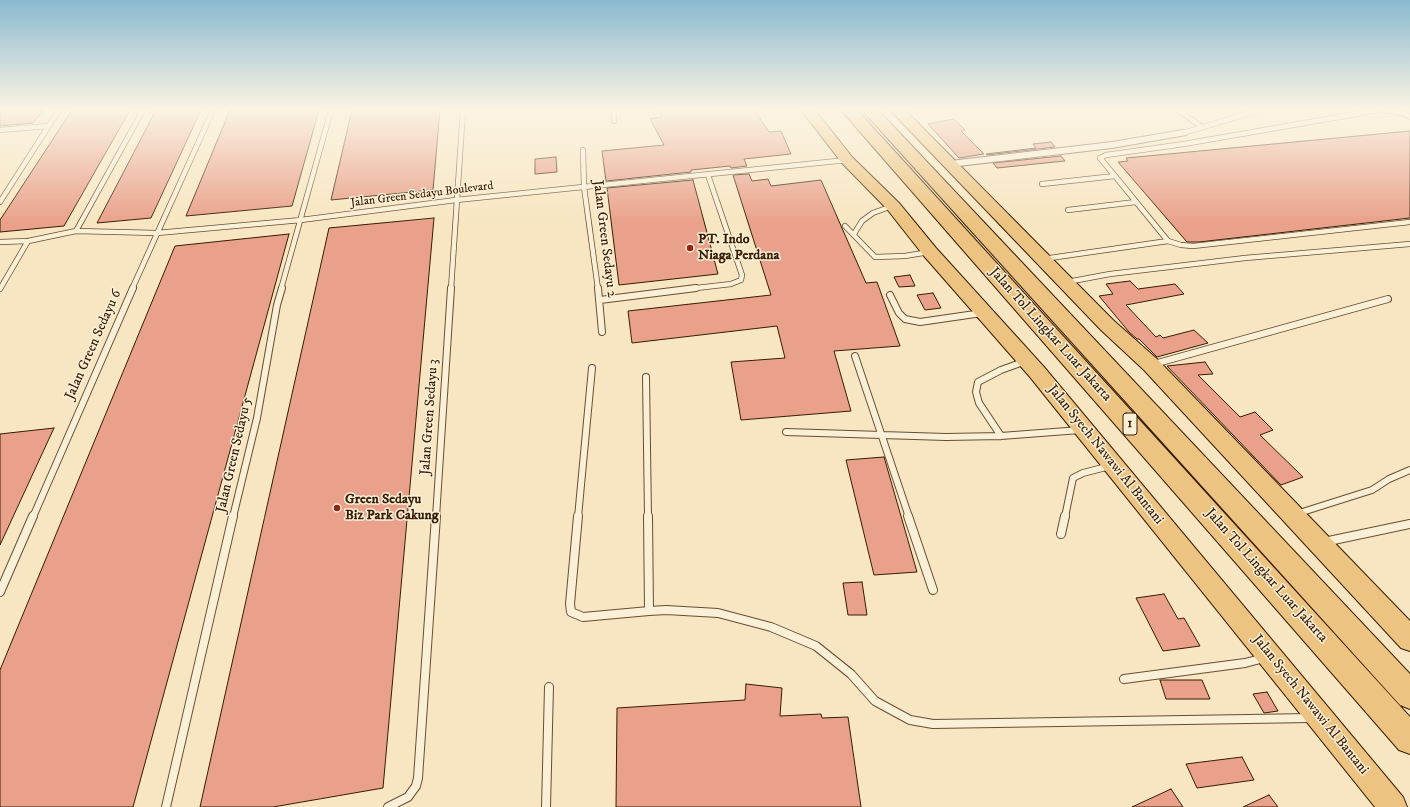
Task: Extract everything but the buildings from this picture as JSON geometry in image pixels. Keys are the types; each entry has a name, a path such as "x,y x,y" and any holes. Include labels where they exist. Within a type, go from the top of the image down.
{"highway":[{"name":"Jalan Syech Nawawi Al Bantani","path":"837,148 847,160 893,206 930,252 1027,361 1393,807"},
{"name":"Jalan Tol Lingkar Luar Jakarta","path":"883,148 1410,739"},
{"name":"Jalan Tol Lingkar Luar Jakarta","path":"905,148 1410,695"},
{"path":"934,148 1107,325 1151,365 1410,639"}],"street":[{"path":"950,164 1089,148"}],"lane":[{"path":"0,202 34,148"},
{"path":"76,231 122,148"},
{"name":"Jalan Green Sedayu 6","path":"0,592 196,148"},
{"name":"Jalan Green Sedayu 5","path":"166,807 219,572 257,418 277,305 321,148"},
{"name":"Jalan Green Sedayu 3","path":"388,807 408,797 416,786 418,778 460,148"},
{"path":"1159,148 1102,156 1100,158 1168,241"},
{"name":"Jalan Green Sedayu 2","path":"583,150 584,187 600,300 602,332"},
{"name":"Jalan Green Sedayu Boulevard","path":"0,242 28,241 76,231 157,233 301,220 456,200 847,160"},
{"path":"600,300 731,284 741,280 742,276 708,175"},
{"path":"1042,184 1115,176"},
{"path":"1068,210 1136,202"},
{"path":"854,234 862,221 873,212 893,206"},
{"path":"1043,259 1083,252 1168,241 1181,245 1193,246 1410,222"},
{"path":"845,226 877,258 930,252"},
{"path":"0,289 28,241"},
{"path":"1066,282 1110,274 1245,258 1410,244"},
{"path":"890,295 899,313 905,319 920,322 984,312"},
{"path":"1151,365 1388,299"},
{"path":"855,356 880,435 933,590"},
{"path":"1002,436 979,403 976,392 978,382 1001,370 1027,361"},
{"path":"592,368 570,604 571,612 576,616 666,610 718,613 771,627 816,646 851,674 875,701 893,712 910,720 933,724 1321,718"},
{"path":"646,376 649,611"},
{"path":"786,432 880,435 1002,436 1084,429"},
{"path":"1061,534 1073,478 1083,473 1113,465"},
{"path":"1293,515 1372,490 1390,479 1410,470"},
{"path":"1319,543 1410,524"},
{"path":"1124,679 1245,663 1269,656"},
{"path":"546,807 549,687"}],"place":[{"name":"PT. Indo Niaga Perdana","path":"690,248"},
{"name":"Green Sedayu Biz Park Cakung","path":"337,508"}]}
